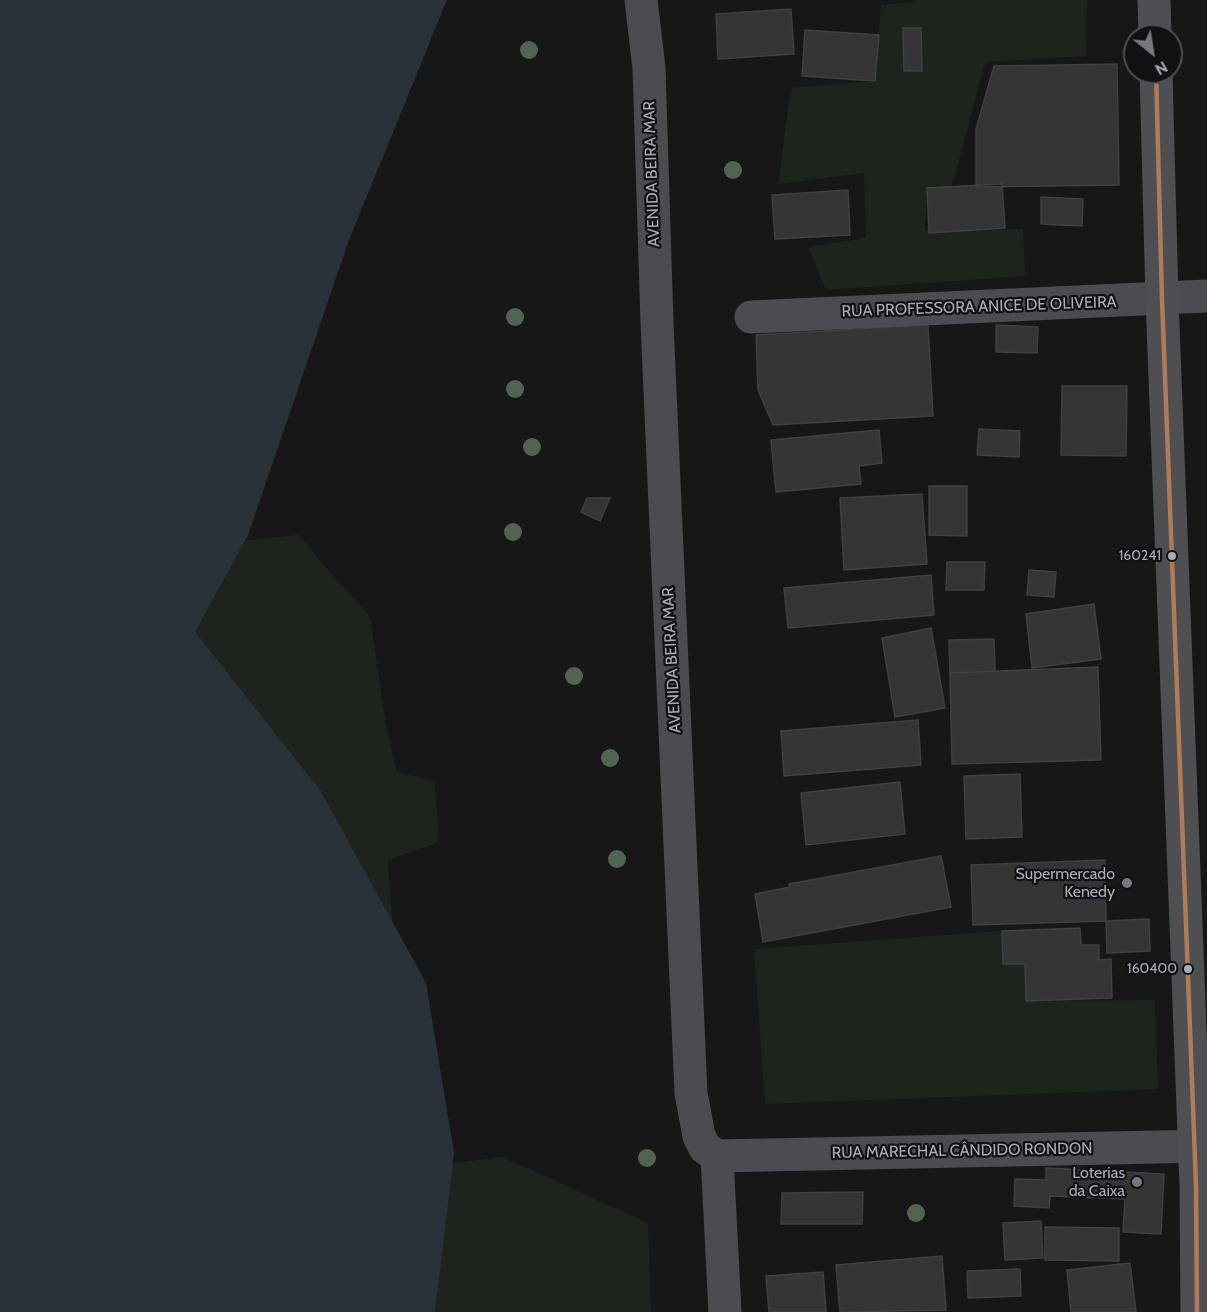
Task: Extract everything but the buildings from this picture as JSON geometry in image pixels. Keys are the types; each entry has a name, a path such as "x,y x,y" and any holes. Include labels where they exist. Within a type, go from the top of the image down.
{"main road":[{"path":"1154,0 1155,24"},
{"path":"1156,84 1162,299 1200,1146 1197,1312"}],"street":[{"name":"AVENIDA BEIRA MAR","path":"641,0 649,68 657,323 691,1093 699,1136 705,1148 717,1156"},
{"name":"RUA PROFESSORA ANICE DE OLIVEIRA","path":"751,317 1207,297"},
{"name":"RUA MARECHAL CÂNDIDO RONDON","path":"717,1156 1200,1146"},
{"path":"717,1156 725,1312"}],"shaded area":[{"path":"0,0 447,0 349,240 248,535 195,632 320,790 426,983 454,1153 435,1312 0,1312"},
{"path":"916,0 1087,0 1086,56 985,62 952,187 927,189 925,231 1023,229 1025,276 826,290 808,247 866,238 864,173 778,184 791,88 875,81 881,5 916,2"},
{"path":"298,535 370,617 386,725 397,772 435,781 439,842 388,860 398,1006 137,558 202,545"},
{"path":"1002,931 1003,964 1025,964 1026,1001 1155,1000 1158,1089 765,1104 754,949"},
{"path":"503,1157 648,1223 651,1312 320,1312 371,1173"}],"transit line":[{"path":"1156,84 1162,299 1196,1185 1197,1312"}],"place":[{"name":"160241","path":"1172,556"},
{"name":"Supermercado Kenedy","path":"1127,883"},
{"name":"160400","path":"1188,969"},
{"name":"Loterias da Caixa","path":"1137,1182"}]}
